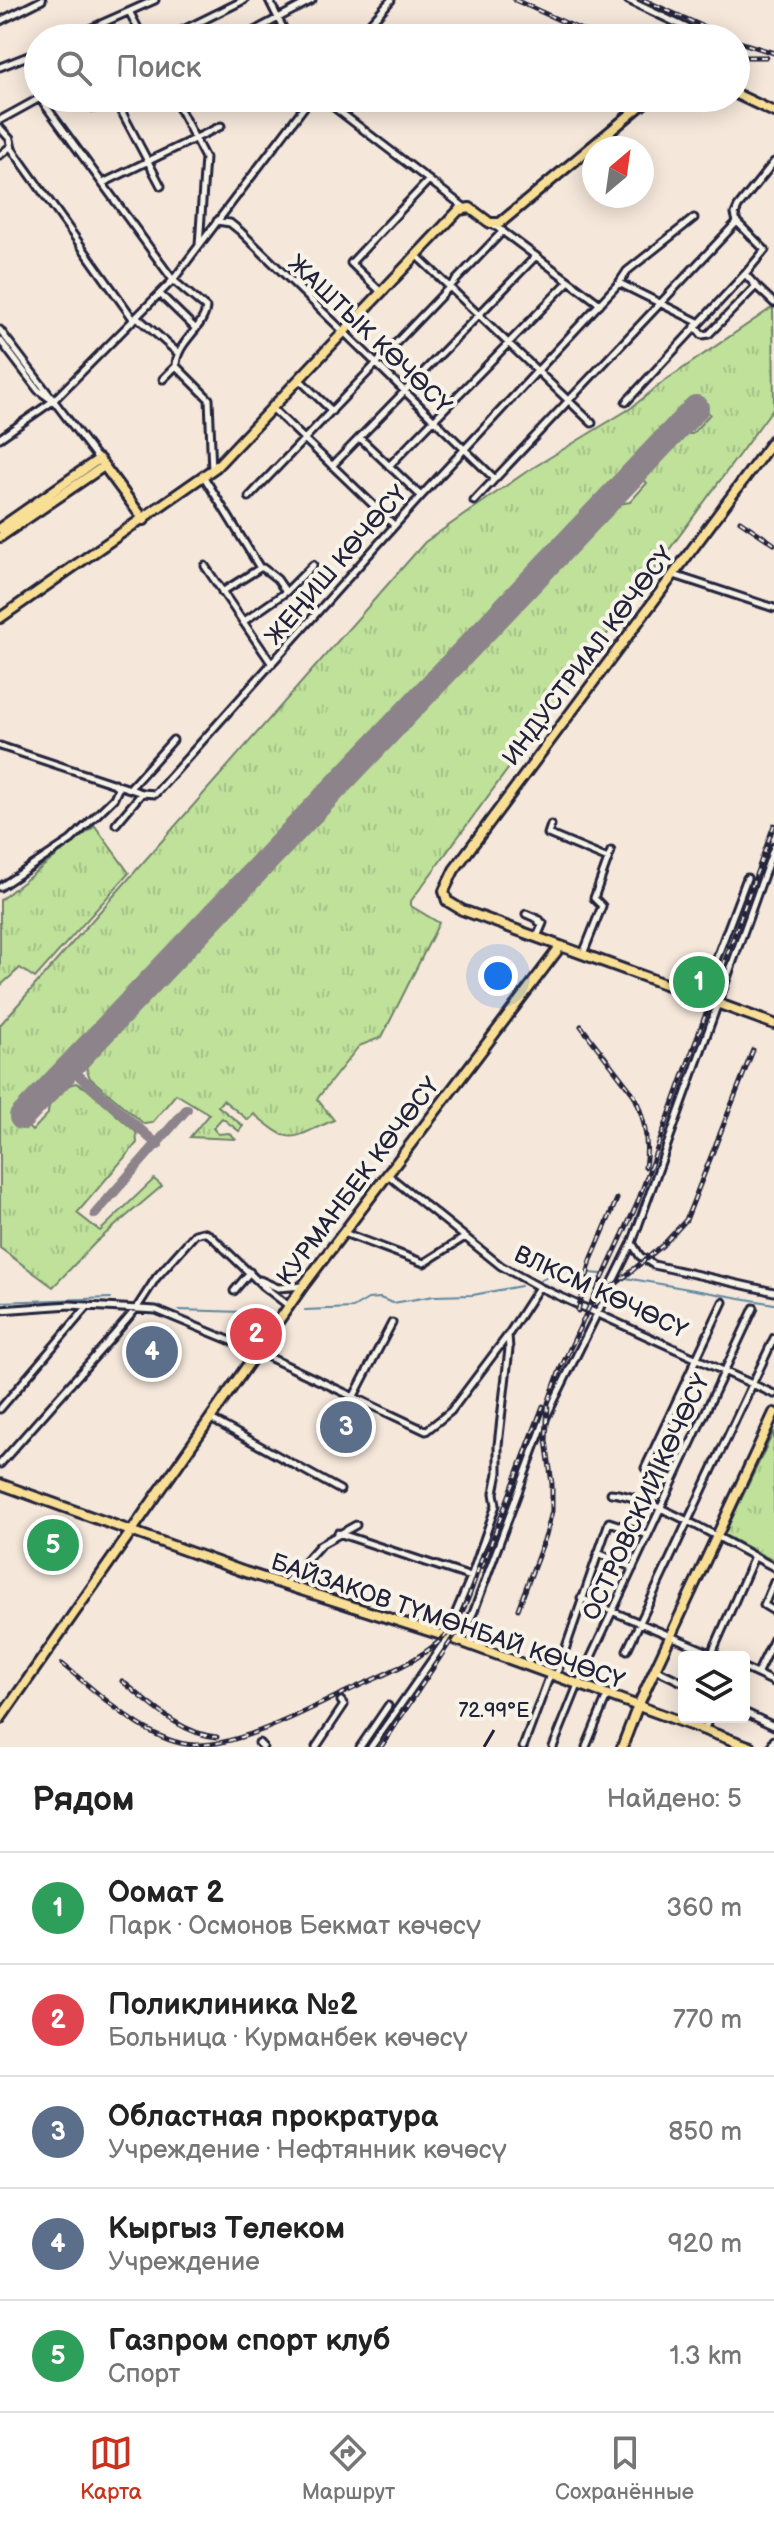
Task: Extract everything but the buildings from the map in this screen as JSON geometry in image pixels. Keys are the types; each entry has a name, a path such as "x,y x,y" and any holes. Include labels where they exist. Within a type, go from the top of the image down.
{"main road":[{"path":"750,101 774,112"},
{"path":"0,618 208,474 464,207 494,225 506,219 633,112"},
{"name":"ИНДУСТРИАЛ КӨЧӨСҮ","path":"537,938 462,910 447,901 444,891 454,870 774,439"},
{"path":"0,528 101,463 144,520"},
{"path":"0,537 41,504"},
{"path":"537,938 774,1024"},
{"name":"КУРМАНБЕК КӨЧӨСҮ","path":"0,1719 303,1286 560,947"},
{"path":"622,1747 637,1708 774,1413"},
{"name":"БАЙЗАКОВ ТҮМӨНБАЙ КӨЧӨСҮ","path":"0,1484 284,1585 459,1641 751,1747"}],"street":[{"path":"0,21 42,0"},
{"path":"103,24 155,0"},
{"path":"195,24 244,0"},
{"path":"269,0 281,24"},
{"path":"267,24 312,0"},
{"path":"370,24 391,0"},
{"path":"628,0 679,24"},
{"path":"130,13 136,24"},
{"path":"0,67 24,58"},
{"path":"0,120 24,107"},
{"path":"50,112 173,280 206,308 206,313 178,353 176,366 163,379"},
{"path":"122,112 161,186"},
{"path":"181,112 205,158 199,245"},
{"path":"0,438 53,401 173,280 300,112"},
{"path":"340,112 464,207"},
{"path":"103,183 221,126"},
{"path":"0,128 135,318 178,353"},
{"path":"0,155 11,146"},
{"path":"626,402 765,250 737,222 735,214 774,162"},
{"path":"383,293 351,263 429,180"},
{"name":"ЖЕҢИШ КӨЧӨСҮ","path":"116,824 142,793 153,795 159,791 394,525 600,304 627,271 694,218"},
{"name":"ЖАШТЫК КӨЧӨСҮ","path":"216,221 230,223 240,231 495,479"},
{"path":"474,501 737,222"},
{"path":"494,225 600,304"},
{"path":"249,497 503,231"},
{"path":"417,256 592,423"},
{"path":"332,466 536,256"},
{"path":"745,274 774,303"},
{"path":"389,466 569,281"},
{"path":"619,283 660,302 696,324 702,335 709,334 756,286"},
{"path":"160,294 196,329"},
{"path":"0,330 101,463"},
{"path":"0,340 38,390 53,401"},
{"path":"176,366 209,399 208,474 260,568 277,579 286,592"},
{"path":"300,380 332,411"},
{"path":"273,409 394,525"},
{"path":"360,438 421,496"},
{"path":"243,622 286,592 313,565"},
{"path":"205,566 272,664"},
{"path":"222,592 260,568"},
{"path":"673,574 774,608"},
{"path":"130,788 173,740"},
{"path":"0,746 142,793"},
{"path":"0,887 71,840 114,798 118,789 113,782"},
{"path":"551,825 548,834 608,859"},
{"path":"459,1641 474,1611 546,1417 632,1243 774,847"},
{"path":"583,955 602,906 594,898 611,851"},
{"path":"702,998 747,878"},
{"path":"526,914 543,923 537,938"},
{"name":"ВЛКСМ КӨЧӨСҮ","path":"387,1174 501,1266 539,1287 774,1394"},
{"path":"0,1464 136,1309 155,1279 200,1232 215,1239 289,1306"},
{"path":"343,1233 424,1263 465,1237"},
{"path":"632,1243 640,1256 654,1265 774,1292"},
{"path":"234,1291 250,1272"},
{"path":"256,1278 278,1288 303,1286"},
{"path":"0,1310 89,1305 156,1310 258,1352 426,1431 451,1411 508,1335 539,1287"},
{"path":"674,1479 645,1468 723,1302"},
{"path":"0,1409 89,1305"},
{"name":"ОСТРОВСКИЙ КӨЧӨСҮ","path":"553,1747 578,1685 754,1308"},
{"path":"354,1396 392,1323"},
{"path":"371,1747 445,1637 471,1577 496,1505 494,1493 508,1335"},
{"path":"627,1650 774,1338"},
{"path":"211,1419 340,1490"},
{"path":"611,1493 625,1494 660,1509 774,1567"},
{"path":"523,1747 609,1522 648,1535"},
{"path":"284,1585 320,1545 356,1525"},
{"path":"338,1533 471,1577"},
{"path":"598,1553 633,1568"},
{"path":"713,1651 754,1557"},
{"path":"774,1582 764,1605 774,1611"},
{"path":"581,1598 708,1651"},
{"path":"757,1674 774,1639"},
{"path":"655,1669 678,1680"},
{"path":"750,1671 774,1682"},
{"path":"586,1747 607,1696"},
{"path":"316,1747 344,1705 341,1701"},
{"path":"360,1747 388,1706"},
{"path":"750,1715 774,1726"},
{"path":"704,1731 707,1723"},
{"path":"771,1747 774,1740"}],"green space":[{"path":"773,307 774,407 411,901 411,906 439,923 382,1037 359,1046 317,1099 334,1120 299,1135 285,1135 254,1114 248,1120 223,1100 218,1106 243,1126 239,1131 222,1118 213,1128 218,1134 229,1133 235,1139 190,1137 209,1114 176,1094 152,1123 144,1124 90,1078 86,1068 619,504 630,502 647,483 643,479 686,434 692,434 710,414 693,399 11,1114 32,1131 48,1114 57,1094 76,1083 86,1088 136,1132 137,1143 77,1213 100,1231 154,1179 162,1186 96,1242 53,1287 0,1248 0,1025 425,542 526,472 631,408 663,382"},
{"path":"95,826 129,873 35,978 20,968 0,986 0,900"},
{"path":"774,1431 774,1561 724,1535"}],"waterway":[{"path":"540,1280 563,1271 602,1274"},
{"path":"626,1278 774,1304"},
{"path":"305,1310 353,1308 368,1299 380,1298 393,1303 434,1296 473,1295 521,1286"},
{"path":"0,1302 111,1298"},
{"path":"179,1310 243,1312"}],"taxiway":[{"path":"70,1068 158,1145"},
{"path":"95,1214 187,1109"}],"runway":[{"path":"22,1117 696,408"}],"railway":[{"path":"515,0 568,24"},
{"path":"644,0 698,24"},
{"path":"750,45 774,53"},
{"path":"750,57 766,57"},
{"path":"740,521 774,544"},
{"path":"518,1609 552,1511 546,1440 548,1403 560,1370 637,1204 774,825"},
{"path":"581,1026 634,1095 645,1130 645,1167"},
{"path":"596,1304 663,1245 686,1220 753,1050"},
{"path":"578,1311 591,1260 617,1199"},
{"path":"482,1567 543,1406"},
{"path":"62,1664 124,1715 159,1736 195,1745 233,1740 295,1716 400,1667 431,1648 449,1632 463,1610 483,1554"},
{"path":"381,1747 458,1630"},
{"path":"122,1681 178,1724 203,1735 217,1737"}],"place":[{"name":"Оомат 2","path":"699,982"},
{"name":"Поликлиника №2","path":"256,1334"},
{"name":"Кыргыз Телеком","path":"152,1352"},
{"name":"Областная прократура","path":"346,1427"},
{"name":"Газпром спорт клуб","path":"53,1545"}]}
